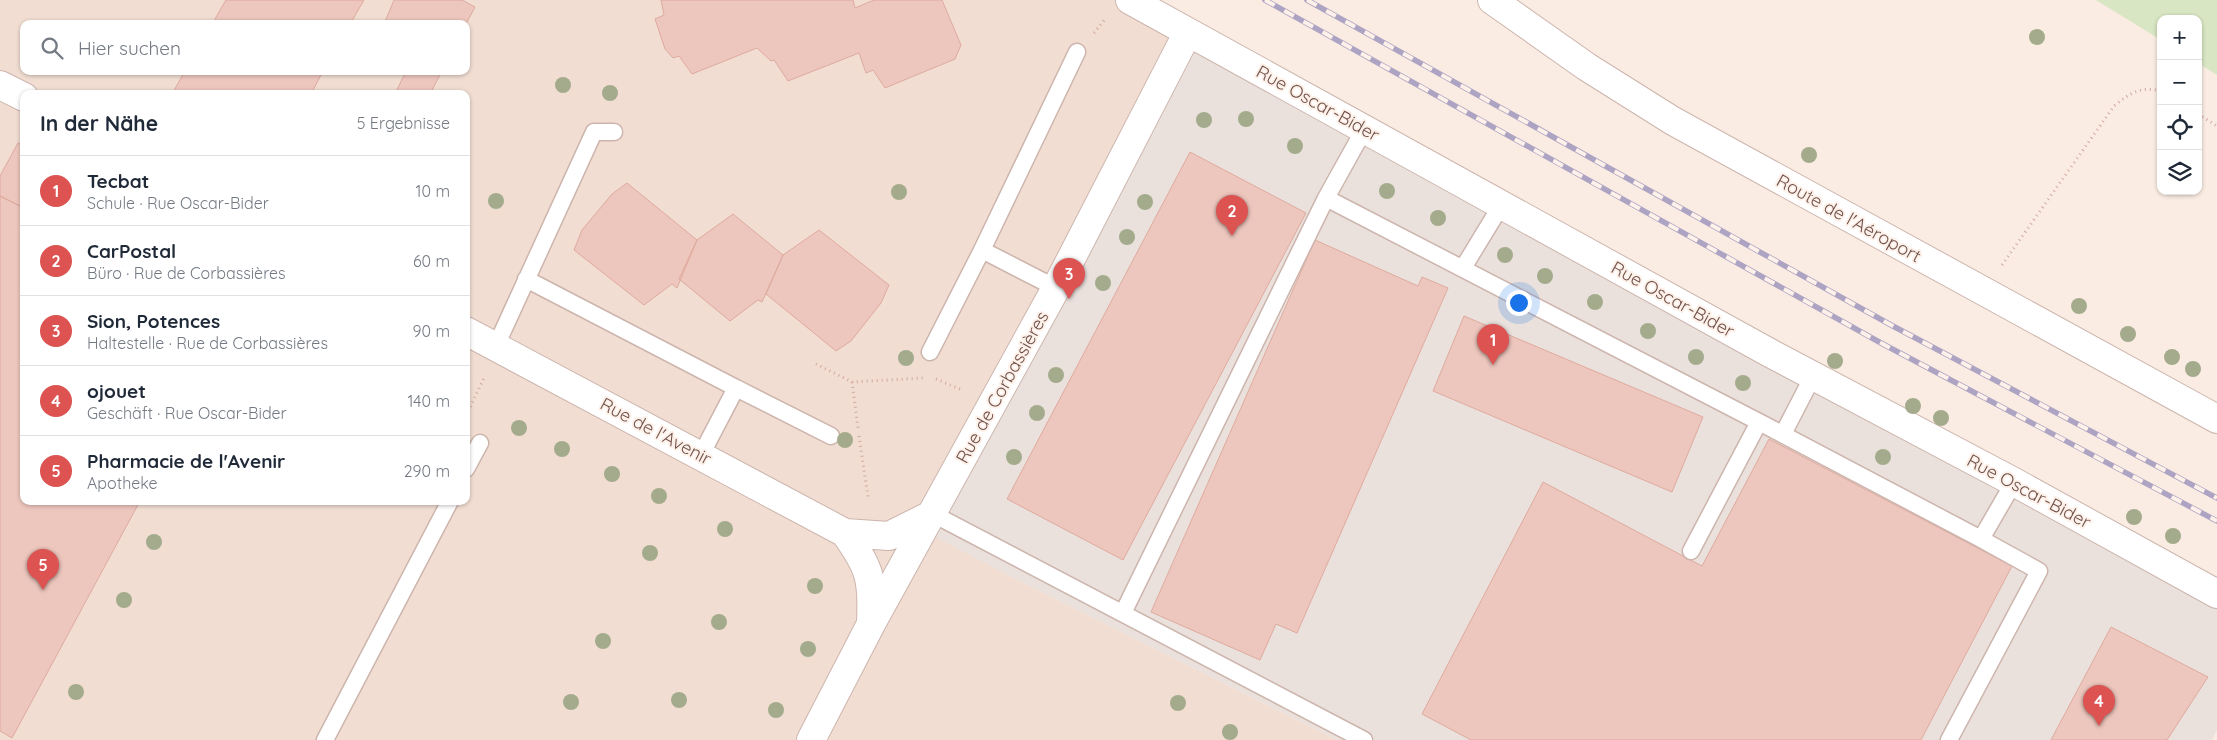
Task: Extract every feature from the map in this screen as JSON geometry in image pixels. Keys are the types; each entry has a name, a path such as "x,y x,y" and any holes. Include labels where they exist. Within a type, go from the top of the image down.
{"street":[{"name":"Rue Oscar-Bider","path":"1130,0 1813,376 2014,482 2217,594"},
{"name":"Route de l'Aéroport","path":"1492,0 1587,67 1673,122 2217,419"},
{"name":"Rue de Corbassières","path":"811,740 871,624 1056,288 1188,32"},
{"path":"0,85 20,95"},
{"name":"Rue de l'Avenir","path":"470,333 845,533 889,536 933,514"},
{"name":"Rue de l'Avenir","path":"845,533 862,556 870,573 873,592 871,624"}],"lane":[{"path":"930,352 982,250 1077,52"},
{"path":"1123,613 1326,198 1364,128"},
{"path":"496,346 594,132 614,132"},
{"path":"1326,198 1783,434 1981,538 2039,571 1949,740"},
{"path":"1463,268 1502,204"},
{"path":"982,250 1056,288"},
{"path":"526,279 831,436"},
{"path":"1783,434 1813,376"},
{"path":"700,455 736,388"},
{"path":"1691,551 1759,422"},
{"path":"470,462 480,443"},
{"path":"1981,538 2014,482"},
{"path":"325,740 448,505"},
{"path":"933,514 1364,740"}],"path":[{"path":"1983,291 2114,106 2131,92 2146,88 2157,90"},
{"path":"2202,117 2217,126"},
{"path":"816,364 852,382 925,378"},
{"path":"470,408 484,378"},
{"path":"934,378 968,393"}],"shaded area":[{"path":"0,0 1130,0 1188,32 1006,574 1337,740 0,740"},
{"path":"1188,32 2217,594 2217,730 2212,740 1337,740 924,531"}],"green space":[{"path":"2096,0 2217,0 2217,75 2202,66 2202,15 2157,15 2157,38"}],"building":[{"path":"226,0 364,0 352,20 214,20"},
{"path":"394,0 462,0 475,7 468,20 386,20"},
{"path":"661,0 853,0 855,8 874,0 942,0 961,45 955,59 885,88 873,70 866,73 859,53 788,81 774,60 771,61 757,48 692,74 679,56 673,58 665,49 655,19 664,15"},
{"path":"183,75 321,75 313,90 174,90"},
{"path":"404,75 440,75 432,90 397,90"},
{"path":"18,143 20,144 20,206 0,196 0,176"},
{"path":"1190,152 1306,213 1123,560 1007,499"},
{"path":"627,183 697,240 677,288 672,284 644,305 574,250 582,230 612,194"},
{"path":"0,196 20,206 20,505 138,505 12,738 0,731"},
{"path":"733,214 783,255 762,302 758,300 730,321 679,279 697,240"},
{"path":"819,230 889,285 881,303 851,341 836,351 766,294 783,255"},
{"path":"1315,240 1418,286 1422,277 1448,288 1297,633 1276,624 1260,660 1151,612"},
{"path":"1464,316 1703,417 1672,492 1433,391"},
{"path":"1769,439 2012,566 1921,740 1471,740 1422,714 1543,482 1702,566"},
{"path":"2111,627 2208,677 2167,740 2051,740"}],"railway":[{"path":"1265,0 1881,343 2217,521"},
{"path":"1307,0 1891,325 2217,498"}],"place":[{"name":"CarPostal","path":"1232,236"},
{"name":"Sion, Potences","path":"1069,299"},
{"name":"Tecbat","path":"1493,365"},
{"name":"Pharmacie de l'Avenir","path":"43,590"},
{"name":"ojouet","path":"2099,726"}]}
